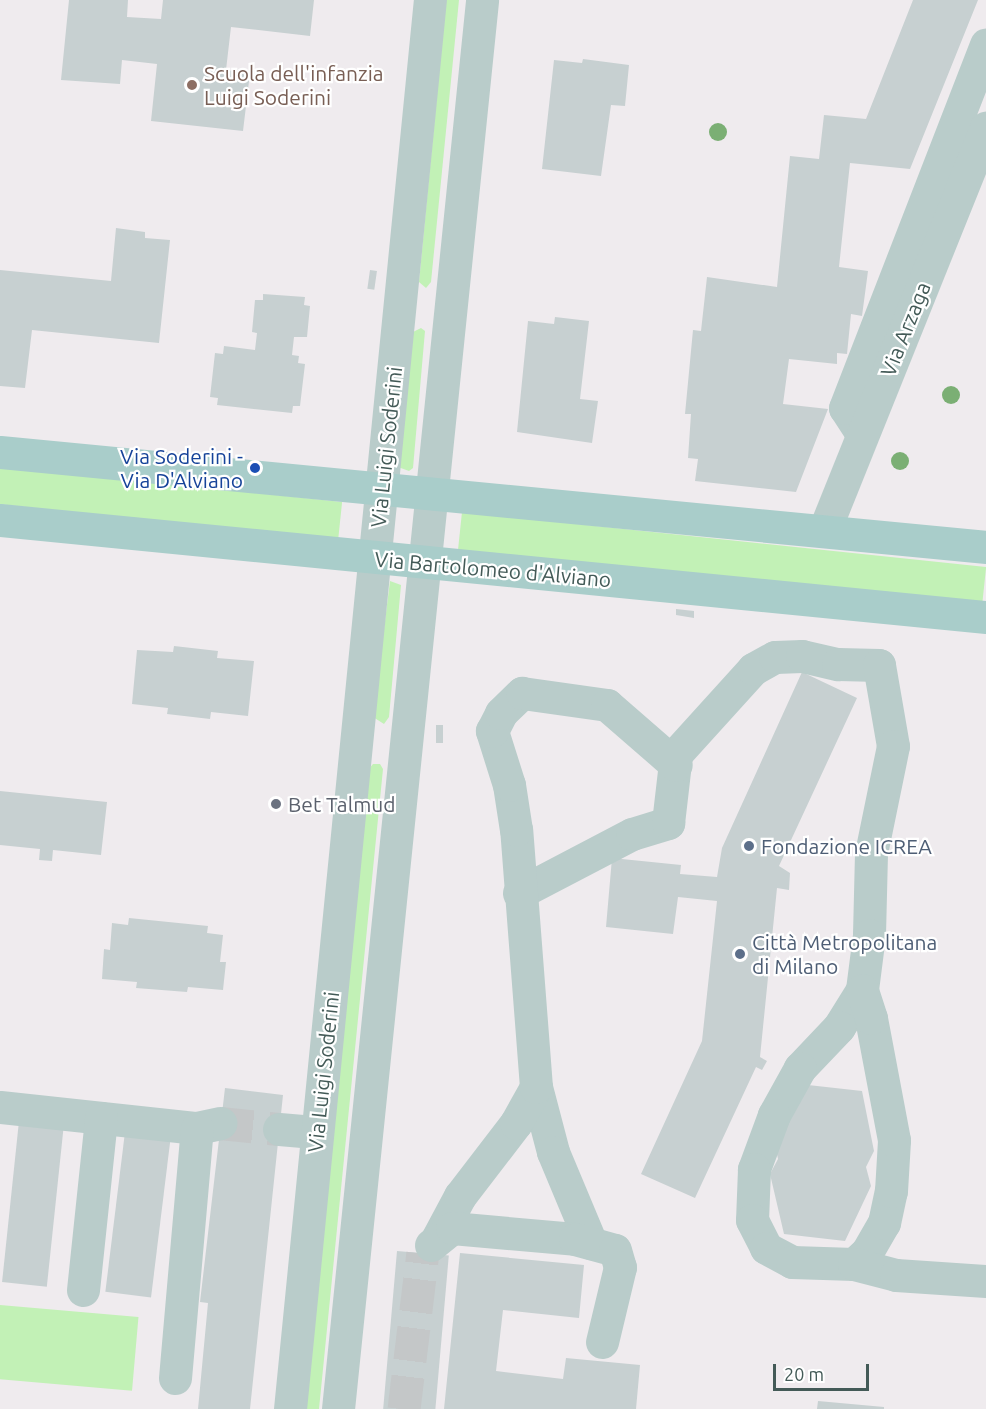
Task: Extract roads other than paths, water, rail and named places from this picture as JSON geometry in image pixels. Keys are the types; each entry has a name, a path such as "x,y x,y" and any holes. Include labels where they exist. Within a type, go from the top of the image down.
{"main road":[{"path":"0,452 986,547"},
{"name":"Via Bartolomeo d'Alviano","path":"0,520 986,617"}],"street":[{"name":"Via Luigi Soderini","path":"290,1409 430,0"},
{"path":"338,1409 482,0"},
{"path":"862,434 845,408 986,44"},
{"name":"Via Arzaga","path":"824,531 986,128"},
{"path":"401,302 452,307"},
{"path":"519,893 632,834 668,823 676,754 726,696 753,669 775,657 802,656 838,664 881,659 893,747 871,853 869,935 862,990 839,1027 800,1068 774,1115 754,1169 752,1220 766,1248 792,1262 854,1264 896,1275 986,1281"},
{"path":"591,1243 553,1152 536,1087 534,1030 509,785 492,731 501,713 522,693 607,705 676,765"},
{"path":"357,736 407,739"},
{"path":"854,1264 867,1252 884,1223 891,1191 894,1140 871,1018 862,990"},
{"path":"536,1087 516,1123 460,1196 430,1246 452,1228 591,1243 615,1250 620,1268 602,1342"},
{"path":"0,1107 208,1126 175,1378"},
{"path":"83,1290 101,1118"},
{"path":"279,1129 317,1132"}],"tunnel":[{"path":"220,1123 279,1129"},
{"path":"404,1409 423,1253"}],"place":[{"name":"Scuola dell'infanzia Luigi Soderini","path":"192,85"},
{"name":"Via Soderini - Via D'Alviano","path":"255,468"},
{"name":"Bet Talmud","path":"276,804"},
{"name":"Fondazione ICREA","path":"749,846"},
{"name":"Città Metropolitana di Milano","path":"740,954"}]}
